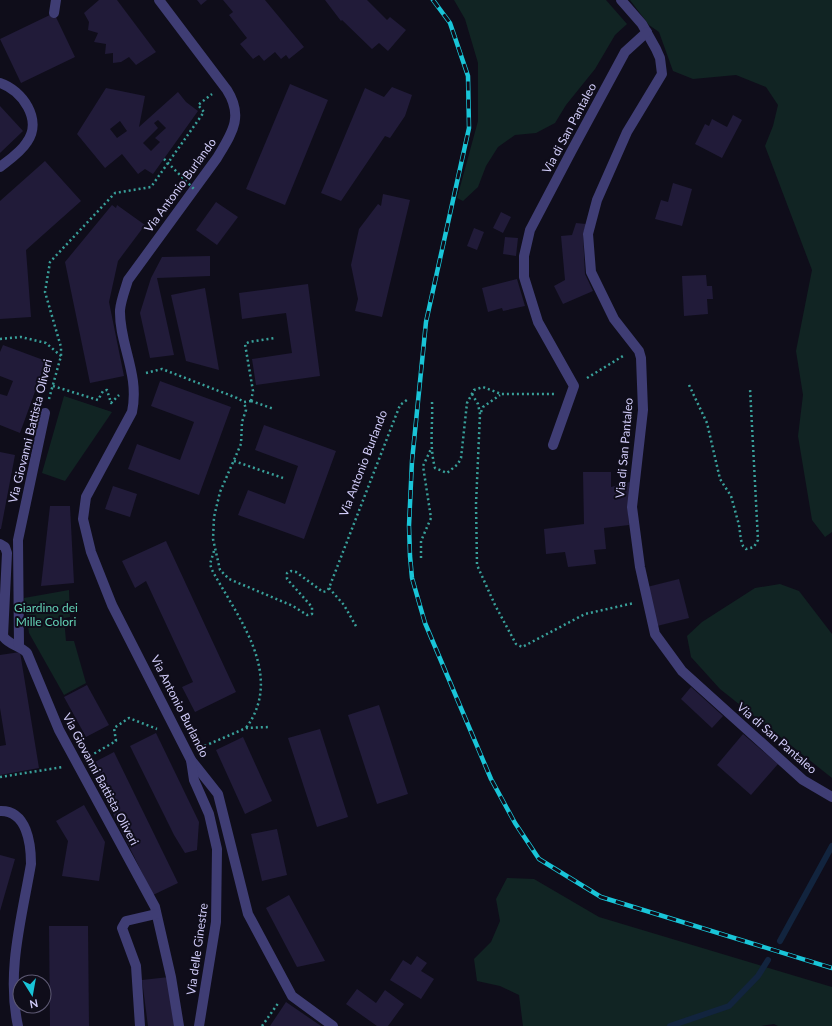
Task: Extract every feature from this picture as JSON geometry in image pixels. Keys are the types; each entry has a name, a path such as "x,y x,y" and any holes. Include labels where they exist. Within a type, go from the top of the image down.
{"street":[{"path":"54,13 56,0"},
{"name":"Via Antonio Burlando","path":"159,0 223,85 235,105 237,114 229,138 217,158 128,280 122,299 121,320 133,381 134,400 132,412 86,497 83,519 91,552 112,605 190,757 218,794 248,914 292,996 333,1026"},
{"name":"Via di San Pantaleo","path":"621,0 647,32 660,58 662,74 627,132 597,200 588,234 591,272 614,319 637,348 641,358 643,410 632,507 635,537 647,600 656,634 682,671 803,780 832,797"},
{"name":"Via di San Pantaleo","path":"574,386 538,322 524,277 524,256 530,230 625,52 647,32"},
{"path":"0,84 12,88 22,98 29,107 31,120 31,132 28,142 0,167"},
{"path":"553,445 574,386"},
{"name":"Via Giovanni Battista Oliveri","path":"45,413 18,540 18,646 28,653 59,730 154,907 171,977 179,1026"},
{"path":"0,544 5,547 7,553 2,633 7,641 18,646"},
{"name":"Via delle Ginestre","path":"190,757 194,780 209,814 217,849 216,922 199,1026"},
{"path":"0,811 10,813 20,819 25,828 31,851 31,864 13,976 18,1026"},
{"path":"140,1026 136,966 122,928 126,921 156,914"}],"path":[{"name":"Via Giovanni Battista Oliveri","path":"45,413 61,356 61,347 45,292 50,262 115,193 151,187 204,112 198,105 223,85"},
{"path":"164,159 194,189"},
{"name":"Via Giovanni Battista Oliveri","path":"0,339 21,337 46,343 61,356"},
{"path":"251,401 253,391 245,344 275,338"},
{"path":"432,402 431,449 436,468 441,472 447,473 458,464 461,458 467,403 474,390 483,387 501,394 562,394 606,365 637,348"},
{"path":"53,386 98,400 103,391 107,390 111,403 133,381 148,372 162,369 244,402 251,401 274,409"},
{"path":"689,385 707,423 720,479 731,496 739,524 741,540 746,549 754,547 758,540 750,388"},
{"path":"472,394 478,404 480,414 476,504 477,565 504,625 516,644 522,647 586,614 647,600"},
{"path":"480,414 483,407 501,394"},
{"name":"Via Antonio Burlando","path":"330,588 400,405 408,399"},
{"path":"244,402 246,410 242,422 242,437 234,461 220,492 214,517 214,550 210,564 256,649 262,681 258,707 246,728"},
{"path":"421,558 422,541 431,518 423,466 431,449"},
{"path":"234,461 283,478"},
{"path":"214,550 220,570 229,579 293,606 307,615 312,614 312,607 287,579 287,572 296,572 323,592 330,588 344,605 357,628"},
{"path":"116,741 114,728 129,718 165,731"},
{"path":"190,757 246,728 269,727"},
{"path":"0,777 63,767 60,760"},
{"path":"262,1026 278,1002 292,996"}],"green space":[{"path":"454,0 606,0 627,24 615,35 595,69 566,105 555,123 536,133 515,135 498,147 486,166 478,187 463,201 457,198 478,121 478,63 465,19"},
{"path":"630,0 832,0 832,532 825,537 812,520 798,436 803,395 796,351 812,270 765,146 773,126 778,105 766,87 736,75 693,79 673,71 659,32 649,25"},
{"path":"64,396 112,412 65,481 42,473"},
{"path":"780,584 799,591 832,634 832,778 720,689 691,657 687,636 702,622 755,588"},
{"name":"Giardino dei Mille Colori","path":"69,590 70,617 64,618 66,641 74,641 86,683 64,695 29,633 24,598"},
{"path":"507,878 534,879 599,917 832,987 832,1026 778,1026 774,1024 761,1026 523,1026 519,995 500,986 477,981 474,959 491,942 500,921 496,899"}],"building":[{"path":"99,0 117,0 156,52 136,65 129,57 121,62 113,63 113,53 105,54 106,44 94,42 98,33 88,30 89,22 84,13"},
{"path":"197,0 207,0 201,5"},
{"path":"223,0 265,0 304,47 289,59 286,55 281,59 275,52 264,61 259,55 253,59 240,44 247,38 229,15 233,12"},
{"path":"325,0 367,0 387,20 390,17 406,30 388,51 379,43 372,49 342,20 341,21"},
{"path":"54,13 75,57 21,83 0,39"},
{"path":"290,84 328,100 285,205 246,189"},
{"path":"392,87 412,95 405,116 390,138 385,136 341,201 321,193 365,88 384,97"},
{"path":"106,88 145,96 139,127 178,92 186,102 198,111 153,174 145,169 138,174 122,154 105,168 77,134","holes":["158,120 166,128 155,138 160,142 151,151 143,143 158,128 154,123","120,121 127,131 117,138 110,129"]},
{"path":"0,106 23,131 0,153"},
{"path":"733,115 742,120 722,158 695,144 705,124 709,126 712,119 727,127"},
{"path":"45,161 81,201 26,250 31,317 0,319 0,201"},
{"path":"673,183 692,189 682,226 655,219 661,200 668,202"},
{"path":"383,194 410,200 382,317 355,311 358,299 351,265 359,229 378,204 381,206"},
{"path":"216,202 238,217 217,245 196,230"},
{"path":"112,205 116,208 117,205 145,225 118,261 109,302 124,376 90,383 65,262"},
{"path":"501,212 511,217 503,233 493,228"},
{"path":"576,223 586,224 583,234 585,274 593,291 563,304 554,286 565,280 561,236 572,235"},
{"path":"474,228 484,232 477,250 467,246"},
{"path":"505,237 518,238 516,256 503,254"},
{"path":"210,256 210,276 157,278 174,355 150,358 140,313 151,278 162,257"},
{"path":"706,275 707,286 712,286 713,299 707,299 708,314 684,316 682,276"},
{"path":"517,279 525,306 503,311 502,308 488,312 482,288"},
{"path":"308,284 320,376 256,385 252,359 292,353 286,313 242,319 239,293"},
{"path":"205,288 219,370 186,361 171,295"},
{"path":"3,345 46,361 20,433 0,425 0,394 7,396 13,381 0,376 0,352"},
{"path":"160,381 231,407 199,495 128,469 137,444 180,460 194,422 151,406"},
{"path":"264,425 336,451 304,539 238,515 248,490 285,504 298,466 255,450"},
{"path":"0,452 15,455 1,529 0,529"},
{"path":"583,472 611,472 611,487 630,482 628,510 629,525 604,528 606,549 594,550 596,564 568,567 565,552 546,554 544,529 584,524"},
{"path":"113,486 137,494 130,517 105,509"},
{"path":"50,506 70,506 74,583 41,586"},
{"path":"166,541 236,692 195,712 182,687 193,682 146,581 135,588 122,561"},
{"path":"679,579 689,618 657,626 647,587"},
{"path":"20,652 39,768 0,775 0,746 6,745 0,708 0,655"},
{"path":"87,685 109,725 86,737 64,697"},
{"path":"691,687 723,716 712,728 681,699"},
{"path":"379,705 408,794 377,804 348,715"},
{"path":"320,729 348,817 317,827 288,738"},
{"path":"156,733 199,822 197,850 185,853 174,835 130,746"},
{"path":"743,734 778,764 751,795 717,765"},
{"path":"243,737 272,801 245,814 216,750"},
{"path":"114,752 178,883 153,895 89,765"},
{"path":"84,805 105,842 99,881 62,876 68,841 56,821"},
{"path":"277,829 287,875 262,881 251,834"},
{"path":"0,855 15,859 0,911"},
{"path":"289,895 325,961 297,967 266,908"},
{"path":"49,926 88,926 89,1026 50,1026 50,1014 52,1014 52,974 49,974"},
{"path":"417,956 427,963 421,971 434,979 421,999 390,980 403,960 411,965"},
{"path":"169,977 175,1026 148,1026 142,980"},
{"path":"357,989 376,1003 385,990 404,1004 388,1026 377,1026 346,1004"},
{"path":"286,1002 321,1026 270,1026"}],"waterway":[{"path":"780,941 832,846"},
{"path":"670,1026 729,1006 758,976 768,960"}],"railway":[{"path":"433,0 450,23 468,76 469,128 426,322 412,461 409,526 410,556 412,578 425,623 491,779 515,823 539,859 601,897 832,968"}]}
